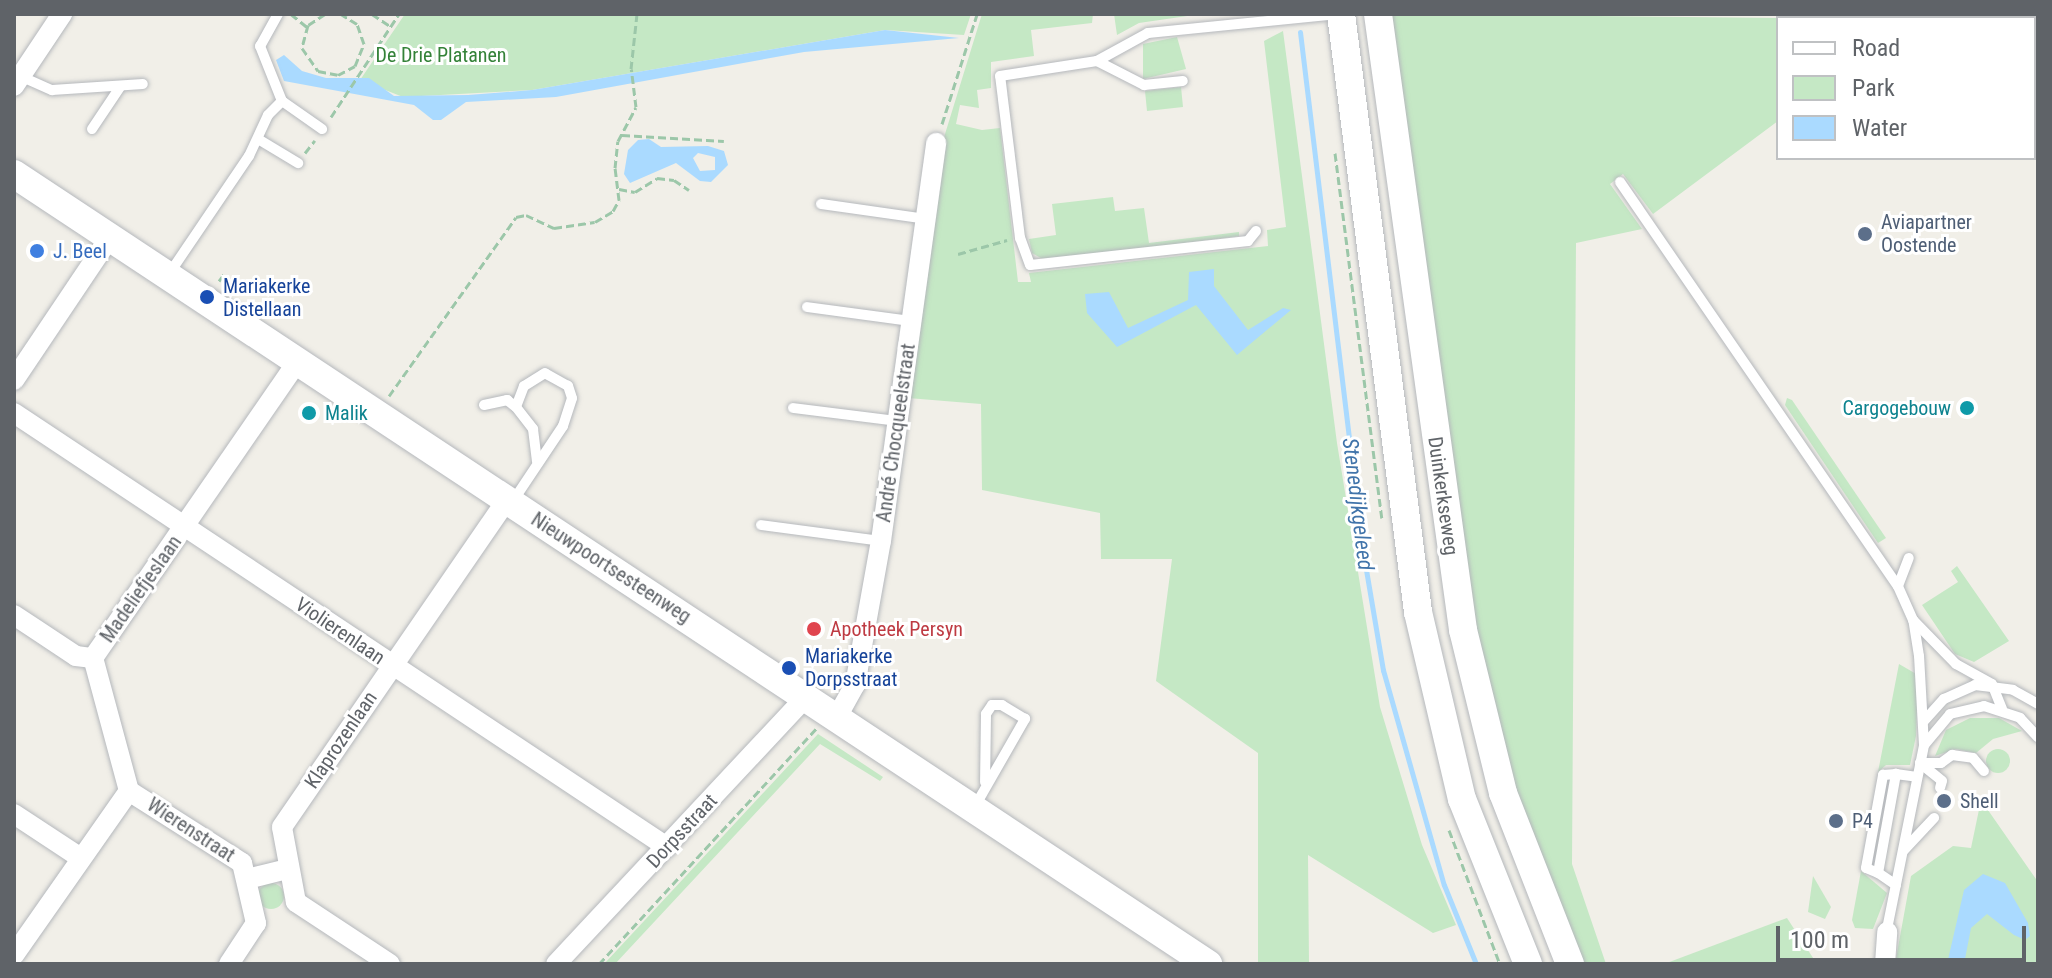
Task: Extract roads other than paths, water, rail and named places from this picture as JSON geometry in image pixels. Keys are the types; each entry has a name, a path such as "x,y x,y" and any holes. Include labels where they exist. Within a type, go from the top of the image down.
{"main road":[{"name":"Duinkerkseweg","path":"1378,14 1466,643 1503,793 1570,964"},
{"name":"Duinkerkseweg","path":"1331,15 1418,612 1448,748 1485,865 1528,964"},
{"name":"Nieuwpoortsesteenweg","path":"14,174 837,717 980,795 1208,964"},
{"path":"1485,865 1500,925 1517,964"}],"street":[{"path":"17,81 62,14"},
{"name":"André Chocqueelstraat","path":"837,717 855,685 881,541 936,143"},
{"path":"14,380 110,237"},
{"name":"Madeliefjeslaan","path":"129,791 93,658 298,361"},
{"name":"Violierenlaan","path":"14,413 667,847"},
{"name":"Klaprozenlaan","path":"287,869 282,827 509,501"},
{"path":"14,615 76,656 93,658"},
{"name":"Dorpsstraat","path":"556,964 806,697"},
{"path":"14,955 78,856 129,791"},
{"name":"Wierenstraat","path":"129,791 242,863 247,879 287,869"},
{"path":"14,814 78,856"},
{"path":"287,869 296,902 390,964"},
{"path":"229,964 256,923 247,879"},
{"path":"1885,964 1887,932"}],"lane":[{"path":"278,14 260,46 282,101 322,129"},
{"path":"1256,231 1248,241 1038,267 1026,262 1020,238 1000,76 1097,61 1148,33 1331,15"},
{"path":"1097,61 1144,85 1183,81"},
{"path":"17,81 52,90 143,84"},
{"path":"92,129 120,87"},
{"path":"168,275 258,139 268,115 282,101"},
{"path":"258,139 298,163"},
{"path":"1620,182 1898,586 1913,620 1924,745 1887,932 1875,964"},
{"path":"821,204 926,219"},
{"path":"807,307 911,321"},
{"path":"509,501 572,409 568,386 555,376 534,376 516,407"},
{"path":"484,405 507,400 516,407 533,429 537,462"},
{"path":"793,408 897,421"},
{"path":"761,525 881,541"},
{"path":"1898,586 1909,558"},
{"path":"1913,620 1956,664 2038,704"},
{"path":"1992,684 2002,709"},
{"path":"1924,721 1959,691 1992,684"},
{"path":"992,705 1002,705 1025,719 980,795 986,714 992,705"},
{"path":"1924,745 1950,714 1967,708 2002,709 2020,718 2038,737"},
{"path":"1920,763 1941,763 1952,755 1973,758 1984,771"},
{"path":"1920,763 1942,781 1940,788"},
{"path":"1896,885 1866,868 1883,775 1917,777"},
{"path":"1903,851 1934,818"}],"water":[{"path":"885,30 959,38 804,52 556,97 466,102 441,120 433,120 414,105 284,81 276,60 284,55 302,71 326,78 369,78 394,96 468,95 532,90"},
{"path":"649,139 661,147 708,146 724,151 728,165 711,182 700,181 676,163 630,183 624,174 628,150 638,140","holes":["698,153 715,157 715,170 700,171 693,158"]},
{"path":"1214,269 1214,286 1248,330 1283,308 1291,310 1237,355 1196,305 1117,347 1087,313 1085,294 1109,292 1128,328 1188,300 1189,272"},
{"path":"1983,874 2005,883 2028,923 2030,936 2025,940 2014,935 1987,914 1971,928 1964,964 1947,964 1964,890"}],"waterway":[{"path":"1794,14 1798,16"},
{"name":"Stenedijkgeleed","path":"1300,32 1362,546 1383,670 1444,885 1476,964"}],"place":[{"name":"Aviapartner Oostende","path":"1865,234"},
{"name":"J. Beel","path":"37,251"},
{"name":"Mariakerke Distellaan","path":"207,297"},
{"name":"Cargogebouw","path":"1967,408"},
{"name":"Malik","path":"309,413"},
{"name":"Apotheek Persyn","path":"814,629"},
{"name":"Mariakerke Dorpsstraat","path":"789,668"},
{"name":"Shell","path":"1944,801"},
{"name":"P4","path":"1836,821"}],"park label":[{"name":"De Drie Platanen","path":"441,55"}]}
